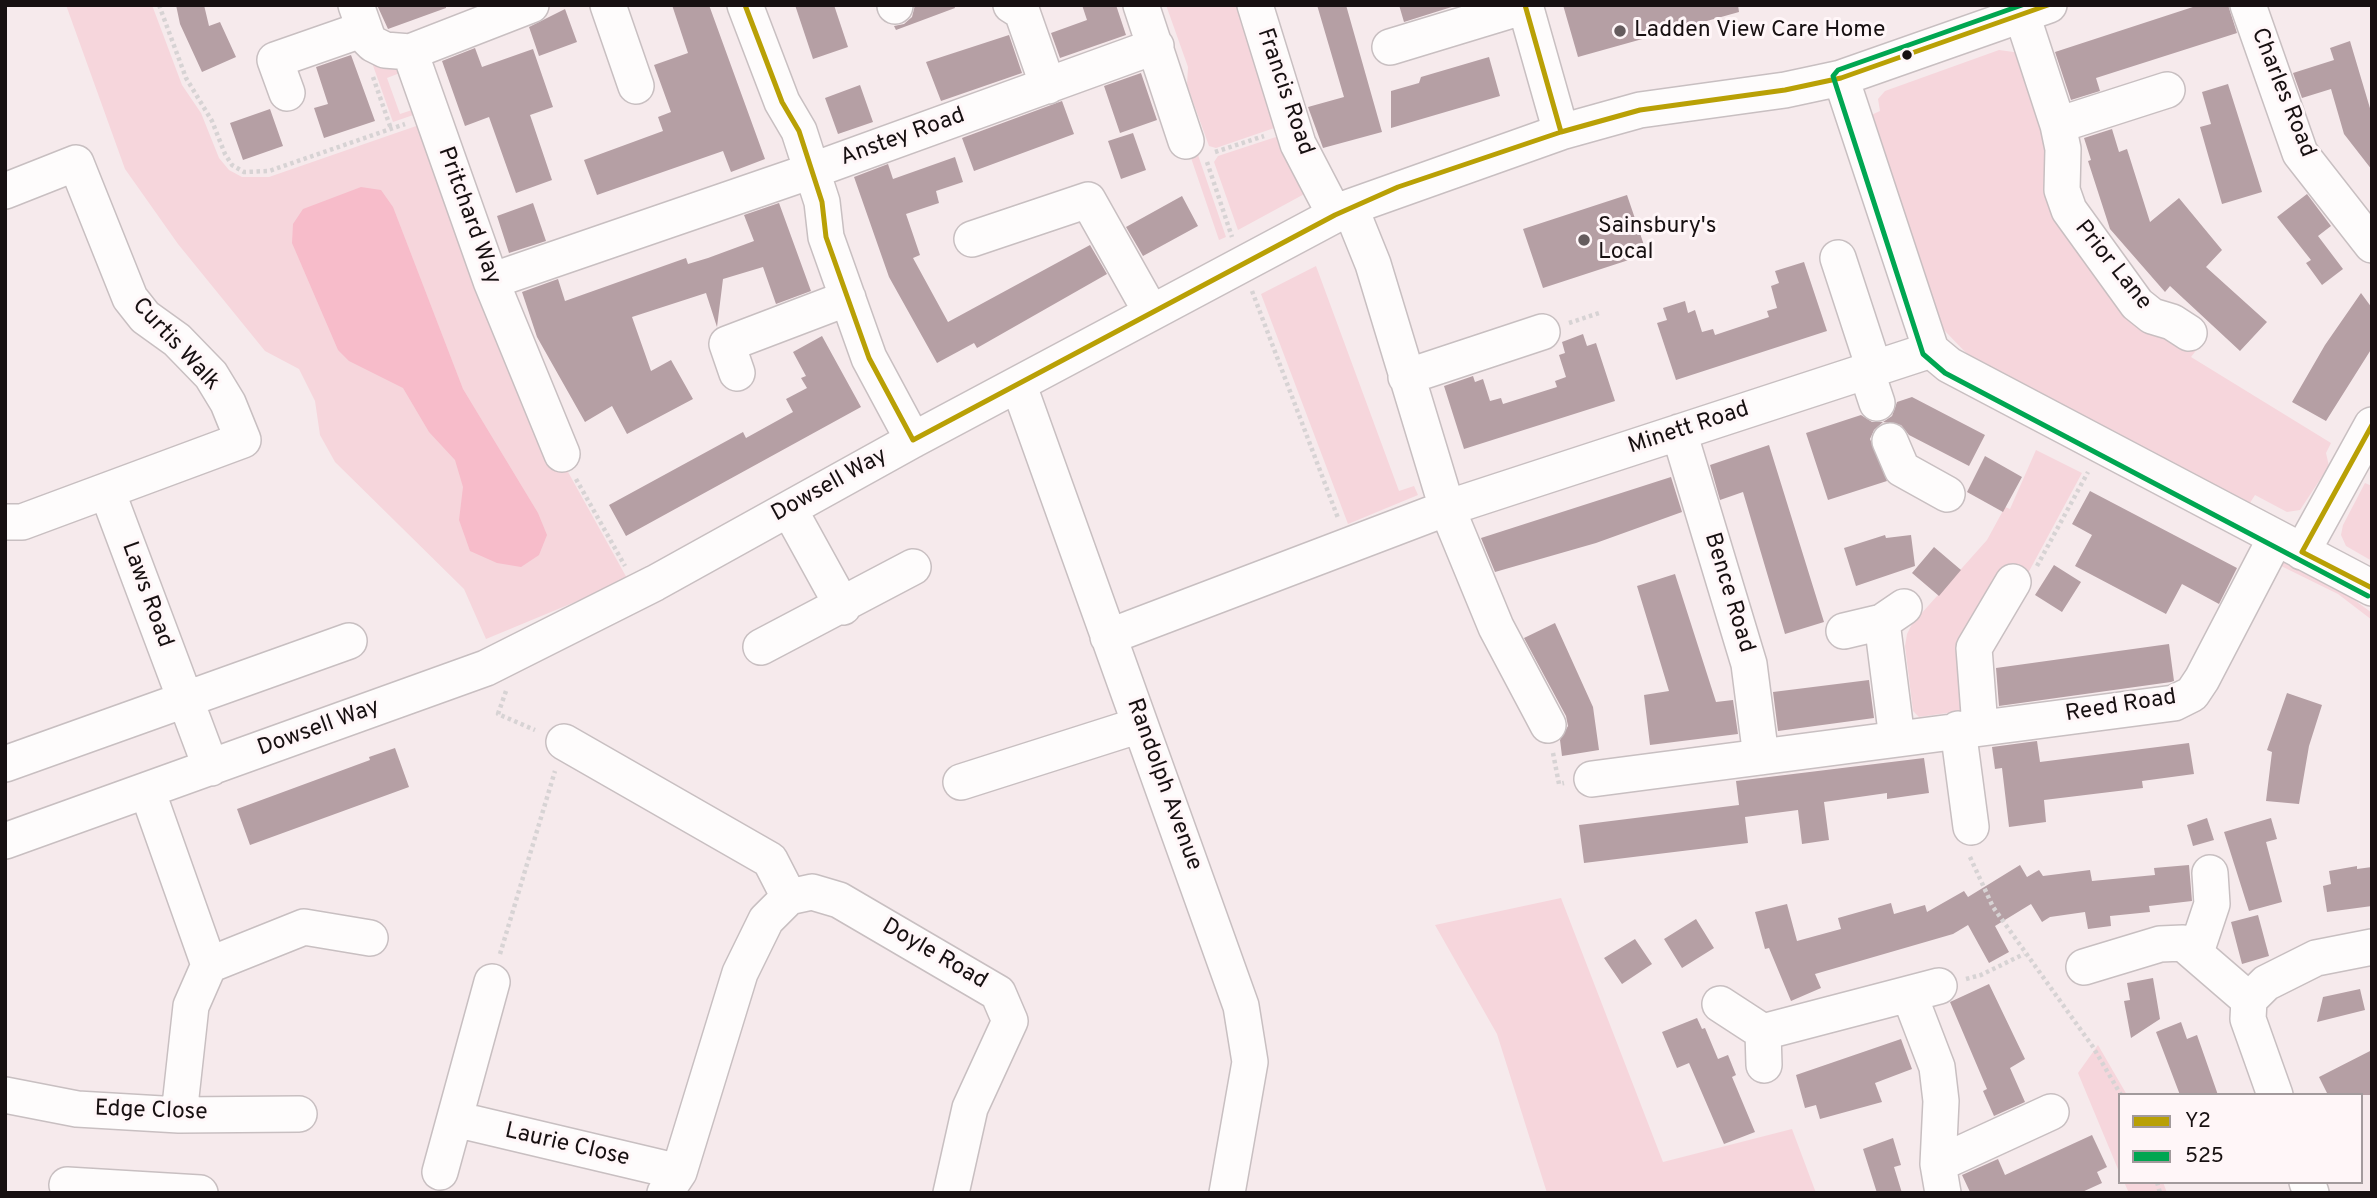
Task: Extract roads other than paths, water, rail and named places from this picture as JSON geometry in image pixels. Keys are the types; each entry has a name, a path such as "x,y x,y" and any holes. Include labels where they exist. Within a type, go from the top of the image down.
{"street":[{"path":"608,5 636,86"},
{"path":"745,5 782,102 799,131 821,202 826,237 869,358 914,440"},
{"path":"1011,5 1021,12 1048,86"},
{"path":"1141,5 1195,148"},
{"name":"Francis Road","path":"1255,5 1292,126 1373,264 1406,377"},
{"path":"1390,47 1525,5 1561,132"},
{"name":"Charles Road","path":"2248,5 2300,153 2372,245"},
{"path":"287,93 275,60 364,26 385,50 410,52 518,7"},
{"name":"Dowsell Way","path":"5,841 486,668 640,591 914,440 1343,211 1561,132 1640,110 1785,90 1841,78 2036,10"},
{"name":"Prior Lane","path":"2036,10 2063,149 2062,190 2080,229 2137,304 2152,316 2172,322 2189,333"},
{"name":"Anstey Road","path":"491,281 811,171 1156,46"},
{"name":"Pritchard Way","path":"410,52 491,281 562,454"},
{"path":"1841,78 1931,350 1949,365 2372,588"},
{"path":"2059,125 2167,90"},
{"name":"Curtis Walk","path":"5,191 76,163 130,299 145,317 177,340 211,375 228,403 243,440 22,522 5,522"},
{"path":"972,239 1088,200 1151,312"},
{"path":"1838,258 1877,403"},
{"path":"737,373 727,344 848,298"},
{"path":"1542,332 1406,377 1447,508 1496,627 1548,725"},
{"name":"Minett Road","path":"1108,637 1447,508 1931,350"},
{"name":"Randolph Avenue","path":"1019,386 1241,1006 1250,1062 1227,1193"},
{"name":"Reed Road","path":"1592,779 2174,703 2192,694 2288,545 2372,425"},
{"name":"Bence Road","path":"1679,432 1749,664 1761,757"},
{"path":"1890,441 1902,469 1947,494"},
{"name":"Laws Road","path":"107,491 211,768"},
{"path":"789,509 843,607"},
{"path":"761,648 843,607 913,567"},
{"path":"1971,828 1969,728 1973,648 2013,582"},
{"path":"1844,632 1893,615 1897,739"},
{"path":"5,765 349,641"},
{"path":"961,782 1140,725"},
{"path":"564,742 770,860 789,897 766,920 740,973 672,1183"},
{"path":"146,790 208,965 191,1006 179,1115"},
{"path":"2196,952 2212,904 2210,873"},
{"name":"Doyle Road","path":"789,897 812,892 839,900 998,993 1010,1021 970,1108 951,1193"},
{"path":"208,965 304,927 370,938"},
{"path":"2084,967 2160,944 2183,943 2249,1000"},
{"path":"2274,1093 2248,1019 2249,1000 2266,983 2316,958 2372,947"},
{"path":"440,1172 492,982"},
{"path":"1720,1004 1763,1049 1924,990 1941,1101 1940,1178"},
{"name":"Edge Close","path":"5,1095 77,1109 179,1115 299,1114"},
{"path":"1940,1178 2051,1112"},
{"name":"Laurie Close","path":"455,1119 672,1183"},
{"path":"67,1185 105,1190 200,1193"}],"place":[{"name":"Ladden View Care Home","path":"1620,31"},
{"name":"Sainsbury's Local","path":"1584,240"}]}
